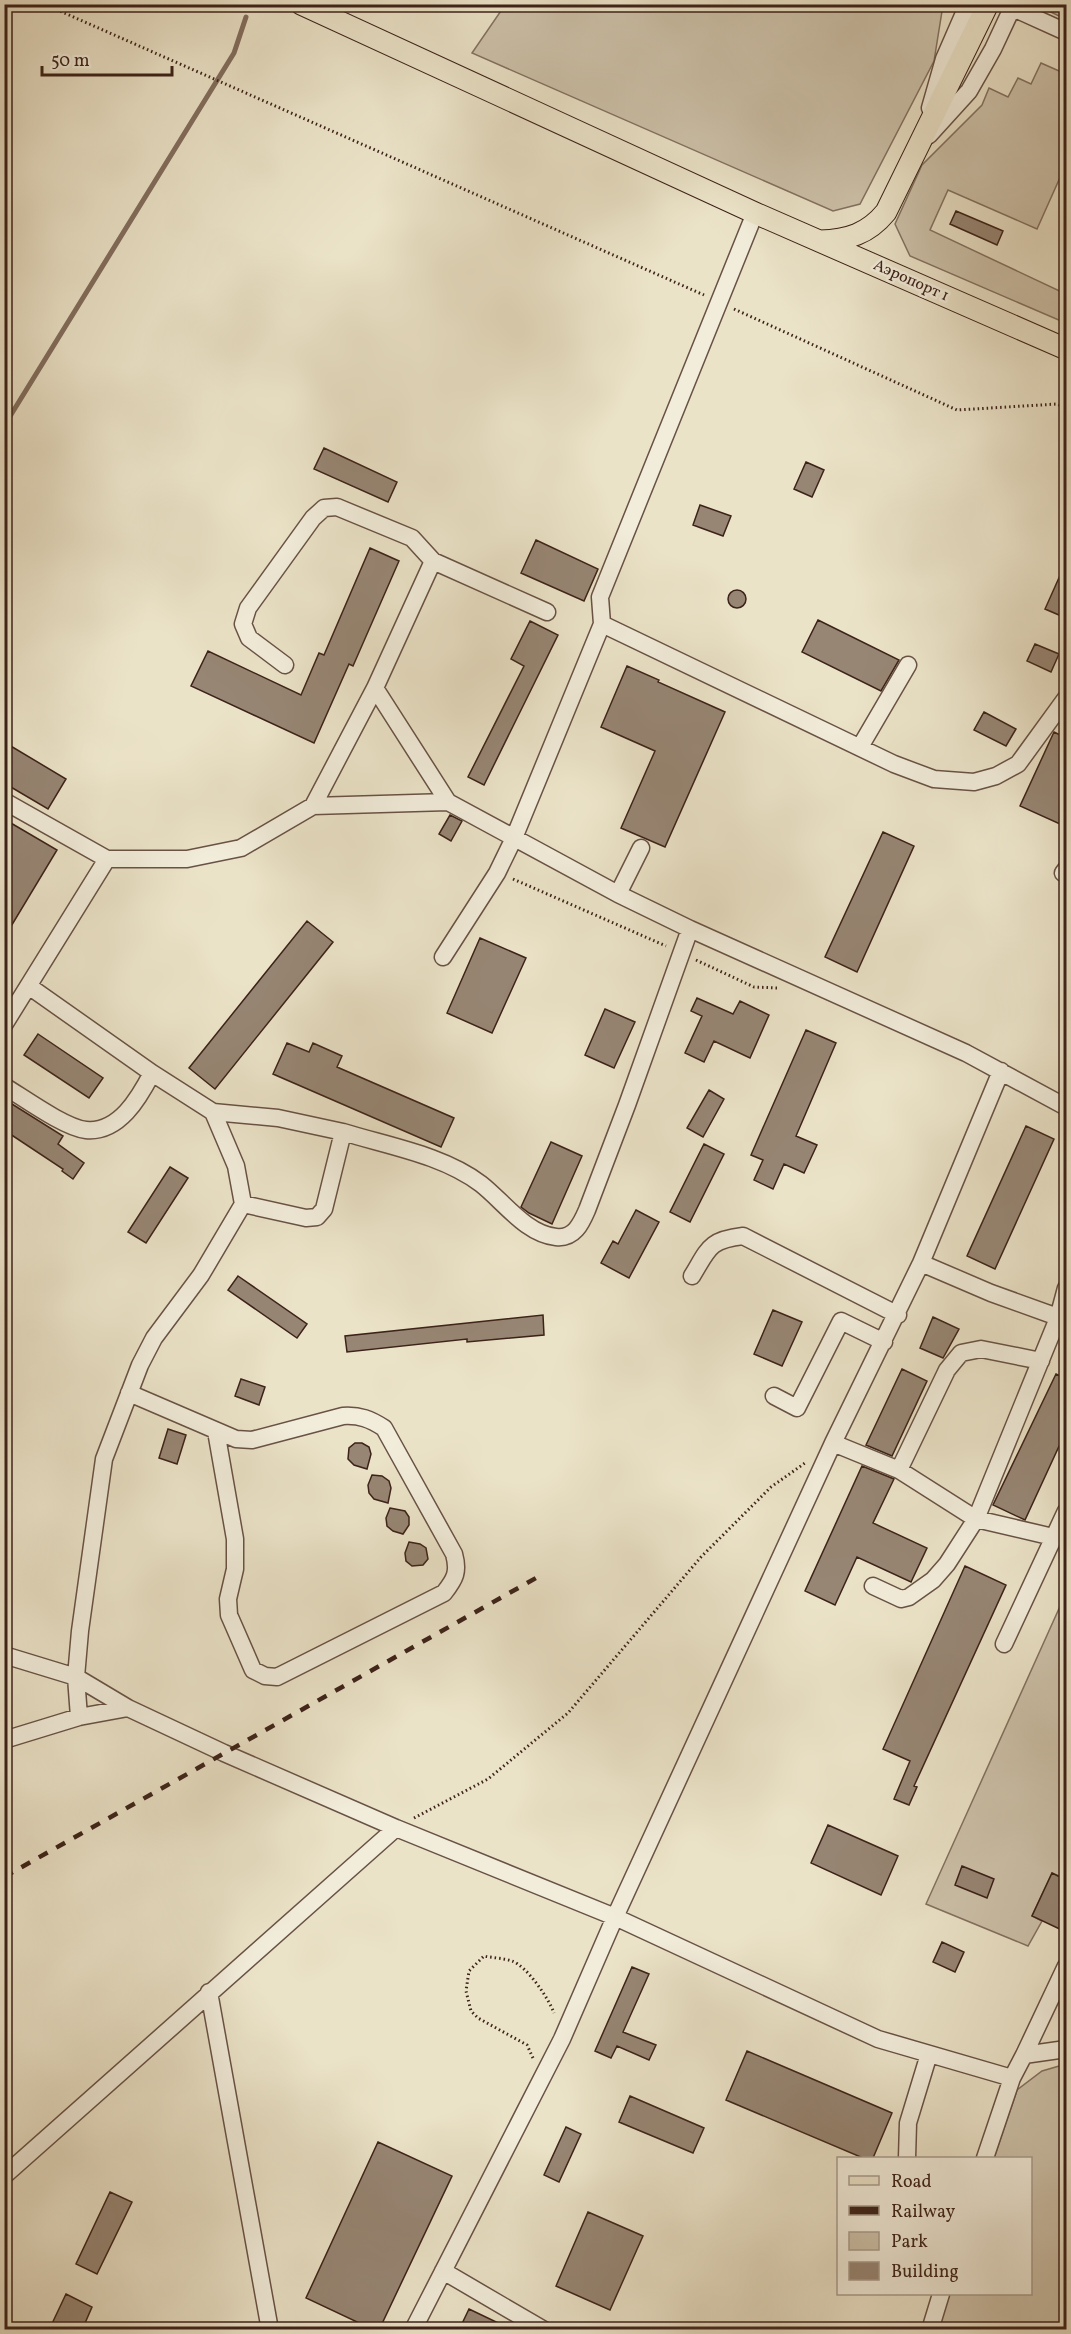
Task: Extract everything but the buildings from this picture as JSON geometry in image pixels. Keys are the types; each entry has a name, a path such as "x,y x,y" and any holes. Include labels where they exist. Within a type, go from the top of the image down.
{"main road":[{"name":"Аэропорт 1","path":"301,4 755,213 1066,349"},
{"path":"820,241 839,240 858,235 881,219 886,212 988,4"}],"lane":[{"path":"920,144 944,59 968,4"},
{"path":"920,144 969,91 993,49 1013,6 1066,32"},
{"path":"443,957 497,873 514,838 602,624 600,597 755,213"},
{"path":"285,665 249,638 243,624 248,608 313,518 324,508 337,507 412,538 433,561 547,612"},
{"path":"313,806 375,688 433,561"},
{"path":"602,624 894,764 934,779 974,782 996,776 1018,764 1066,698"},
{"path":"860,747 908,665"},
{"path":"375,688 448,802 618,894 1001,1071 1066,1107"},
{"path":"4,801 106,859 187,859 241,848 313,806 448,802"},
{"path":"618,894 641,848"},
{"path":"4,1025 30,987 106,859"},
{"path":"30,987 152,1073 213,1112 278,1118 343,1132 435,1160 480,1183 530,1227 544,1235 559,1238 571,1235 580,1226 588,1210 690,929"},
{"path":"413,2330 562,2039 615,1917 833,1443 898,1314 1001,1071"},
{"path":"4,1086 69,1124 86,1130 103,1128 118,1119 138,1100 152,1073"},
{"path":"79,1718 76,1677 80,1630 104,1459 140,1365 154,1338 201,1275 243,1204 236,1166 213,1112"},
{"path":"243,1204 306,1218 317,1217 324,1209 343,1132"},
{"path":"692,1276 708,1249 722,1238 743,1236 898,1314"},
{"path":"921,1263 991,1293 1062,1319"},
{"path":"873,1586 901,1599 909,1597 933,1580 947,1564 976,1519 1041,1361 1062,1319 1066,1288"},
{"path":"774,1396 797,1408 841,1321 884,1342"},
{"path":"899,1470 947,1370 961,1353 981,1349 1041,1361"},
{"path":"129,1393 216,1431 236,1440 252,1440 343,1416 355,1415 369,1418 384,1428 454,1554 458,1568 454,1581 444,1593 277,1677 265,1676 253,1670 229,1615 228,1599 235,1569 235,1539 216,1431"},
{"path":"833,1443 899,1470 976,1519 1053,1537"},
{"path":"1004,1644 1066,1511"},
{"path":"4,1656 76,1677 128,1708 224,1753 396,1828 615,1917 878,2039 1012,2078"},
{"path":"4,1740 79,1718 128,1708"},
{"path":"4,2176 396,1828"},
{"path":"985,2157 1012,2078 1066,1966"},
{"path":"209,1992 270,2330"},
{"path":"1024,2055 1066,2049"},
{"path":"907,2157 908,2122 929,2054"},
{"path":"443,2271 544,2330"},
{"path":"930,2330 941,2295"}],"path":[{"path":"44,4 720,302 957,410 1057,404 1066,408"},
{"path":"497,873 754,987 779,988"},
{"path":"396,1828 488,1779 568,1713 701,1557 771,1487 806,1462"},
{"path":"542,2079 527,2045 478,2018 471,2011 466,1991 470,1971 484,1956 514,1961 523,1967 550,2003 562,2039"}],"green space":[{"path":"505,5 943,5 934,61 860,204 833,211 472,53"},
{"path":"1036,5 1066,5 1066,15 1059,16"},
{"path":"1041,63 1066,74 1066,164 1037,229 948,190 930,230 1066,294 1066,321 1061,321 910,256 895,224 922,165 982,105 989,88 1008,97 1018,78 1031,84"},
{"path":"1066,1593 1066,1867 1061,1877 1052,1873 1032,1916 1042,1921 1028,1946 926,1904"},
{"path":"1066,2064 1066,2329 937,2330 949,2295 1032,2295 1032,2157 994,2157 1017,2090 1042,2071"}],"waterway":[{"path":"4,426 234,53 246,17"}],"railway":[{"path":"4,1877 536,1578"}]}
